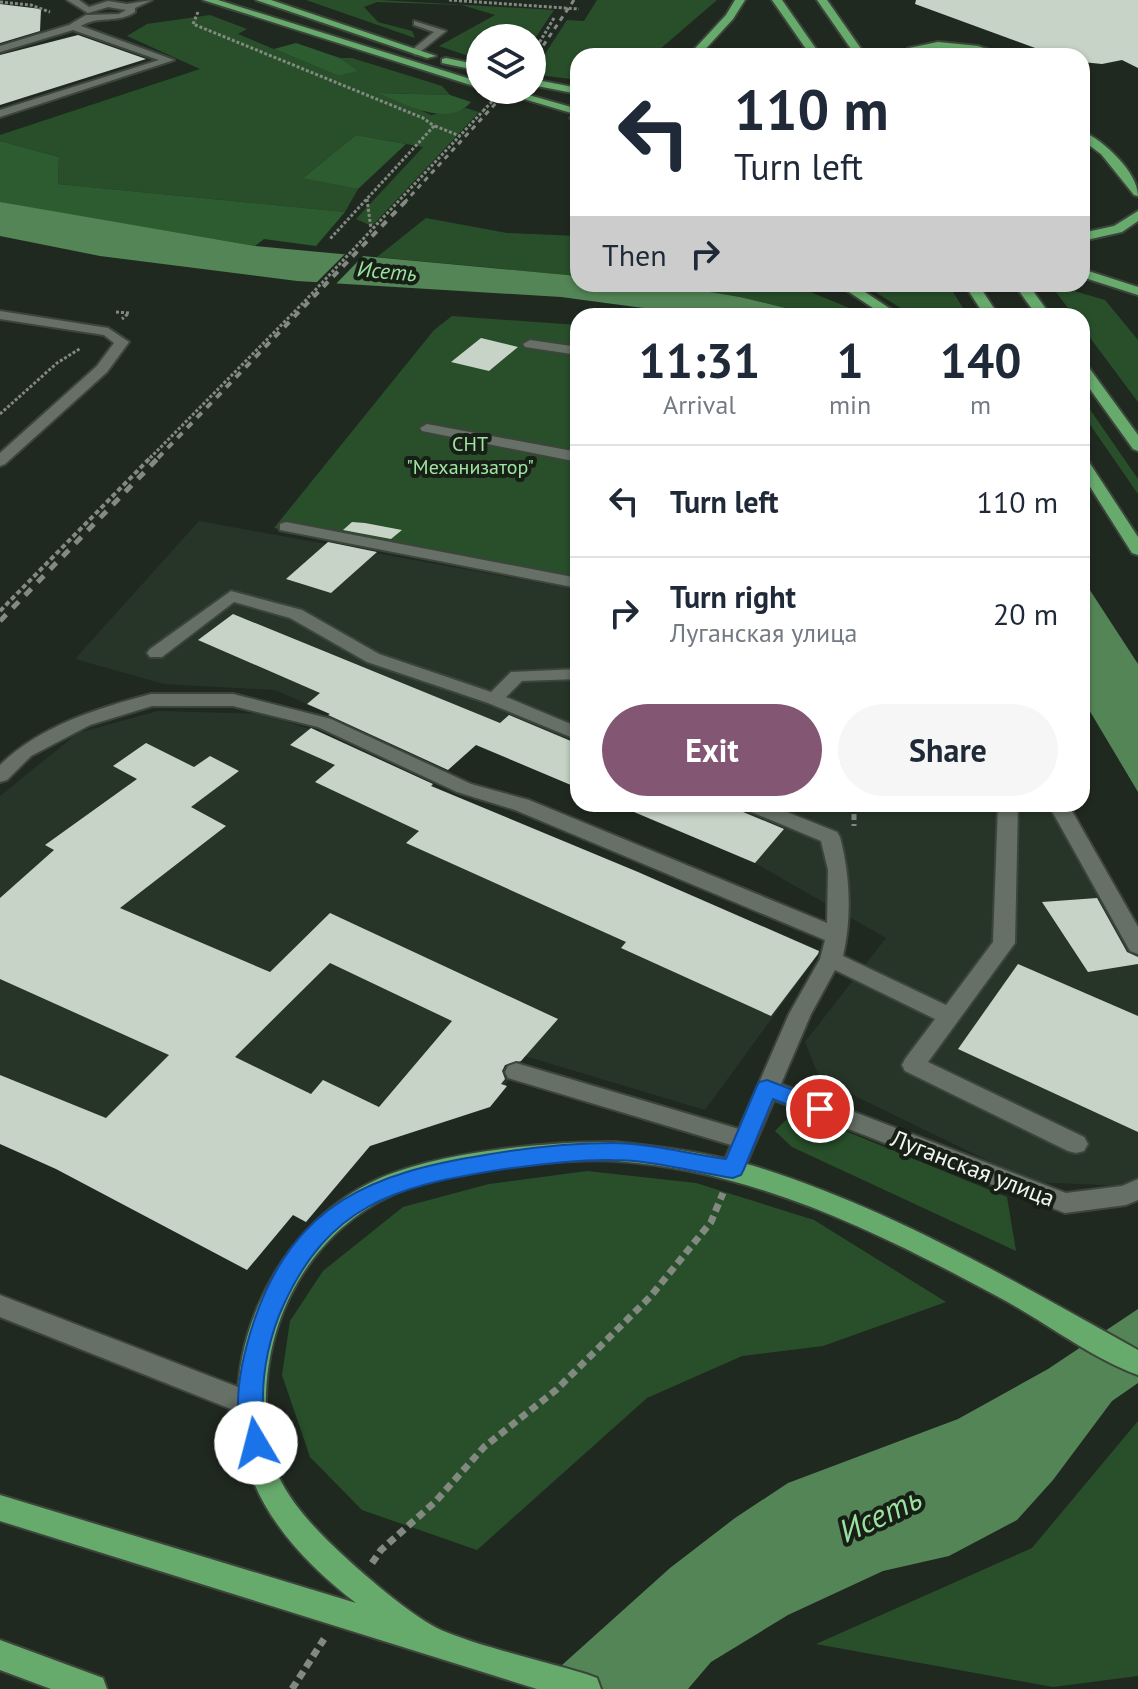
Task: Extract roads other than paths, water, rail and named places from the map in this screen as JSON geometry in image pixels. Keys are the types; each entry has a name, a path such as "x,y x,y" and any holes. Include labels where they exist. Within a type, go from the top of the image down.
{"main road":[{"path":"261,0 466,66"},
{"path":"701,48 730,17 740,0"},
{"path":"777,0 810,48"},
{"path":"822,0 855,48"},
{"path":"204,4 466,81"},
{"path":"930,48 964,48"},
{"path":"546,85 570,89"},
{"path":"546,98 570,103"},
{"path":"546,101 570,114"},
{"path":"1090,140 1105,152 1138,192"},
{"path":"1090,235 1118,229 1138,215"},
{"path":"1090,276 1138,291"},
{"path":"856,292 882,308"},
{"path":"1090,379 1138,446"},
{"path":"1090,475 1137,551"},
{"path":"1090,484 1106,501"},
{"path":"428,1639 356,1589 312,1545 271,1491 256,1443 251,1405 256,1350 272,1304 296,1259 343,1212 386,1186 430,1173 515,1159 614,1151 733,1169 846,1210 985,1278 1138,1363"},
{"path":"0,1508 586,1689"},
{"path":"0,1655 92,1689"}],"street":[{"path":"72,0 89,13 121,17 132,10 128,7 147,0"},
{"path":"0,49 73,27 89,13"},
{"path":"416,52 441,31 418,23"},
{"path":"0,114 169,60 73,27"},
{"path":"0,315 108,332 122,342 102,369 0,461"},
{"path":"530,344 570,350"},
{"path":"427,428 570,455"},
{"path":"286,527 570,581"},
{"path":"156,653 231,596 296,614 373,658 494,699 570,731"},
{"path":"494,699 517,676 570,674"},
{"path":"0,776 24,752 83,721 151,700 233,700 324,723 464,788 522,805 837,936"},
{"path":"733,1169 800,1014 831,959 837,936 838,870 830,837 769,812"},
{"path":"1008,812 1004,943 913,1065 1076,1144"},
{"path":"1063,812 1138,946"},
{"path":"831,959 949,1016"},
{"path":"516,1072 745,1140"},
{"name":"Луганская улица","path":"767,1088 1065,1203 1126,1195 1138,1189"},
{"path":"0,1306 251,1405"}],"water":[{"name":"Исеть","path":"0,202 255,246 570,275 570,292 710,292 786,308 643,308 561,297 297,281 100,256 0,236"},
{"path":"1090,590 1138,664 1138,792 1090,711"},
{"name":"Исеть","path":"1138,1309 1138,1383 1112,1401 1053,1480 1017,1520 949,1556 883,1571 788,1615 711,1662 688,1689 544,1689 562,1665 670,1568 735,1518 788,1483 958,1419 1048,1369"}],"railway":[{"path":"546,41 574,0"},
{"path":"404,203 495,104"},
{"path":"158,458 406,201"},
{"path":"0,621 160,456"}],"park label":[{"name":"СНТ \"Механизатор\"","path":"470,456"}]}
